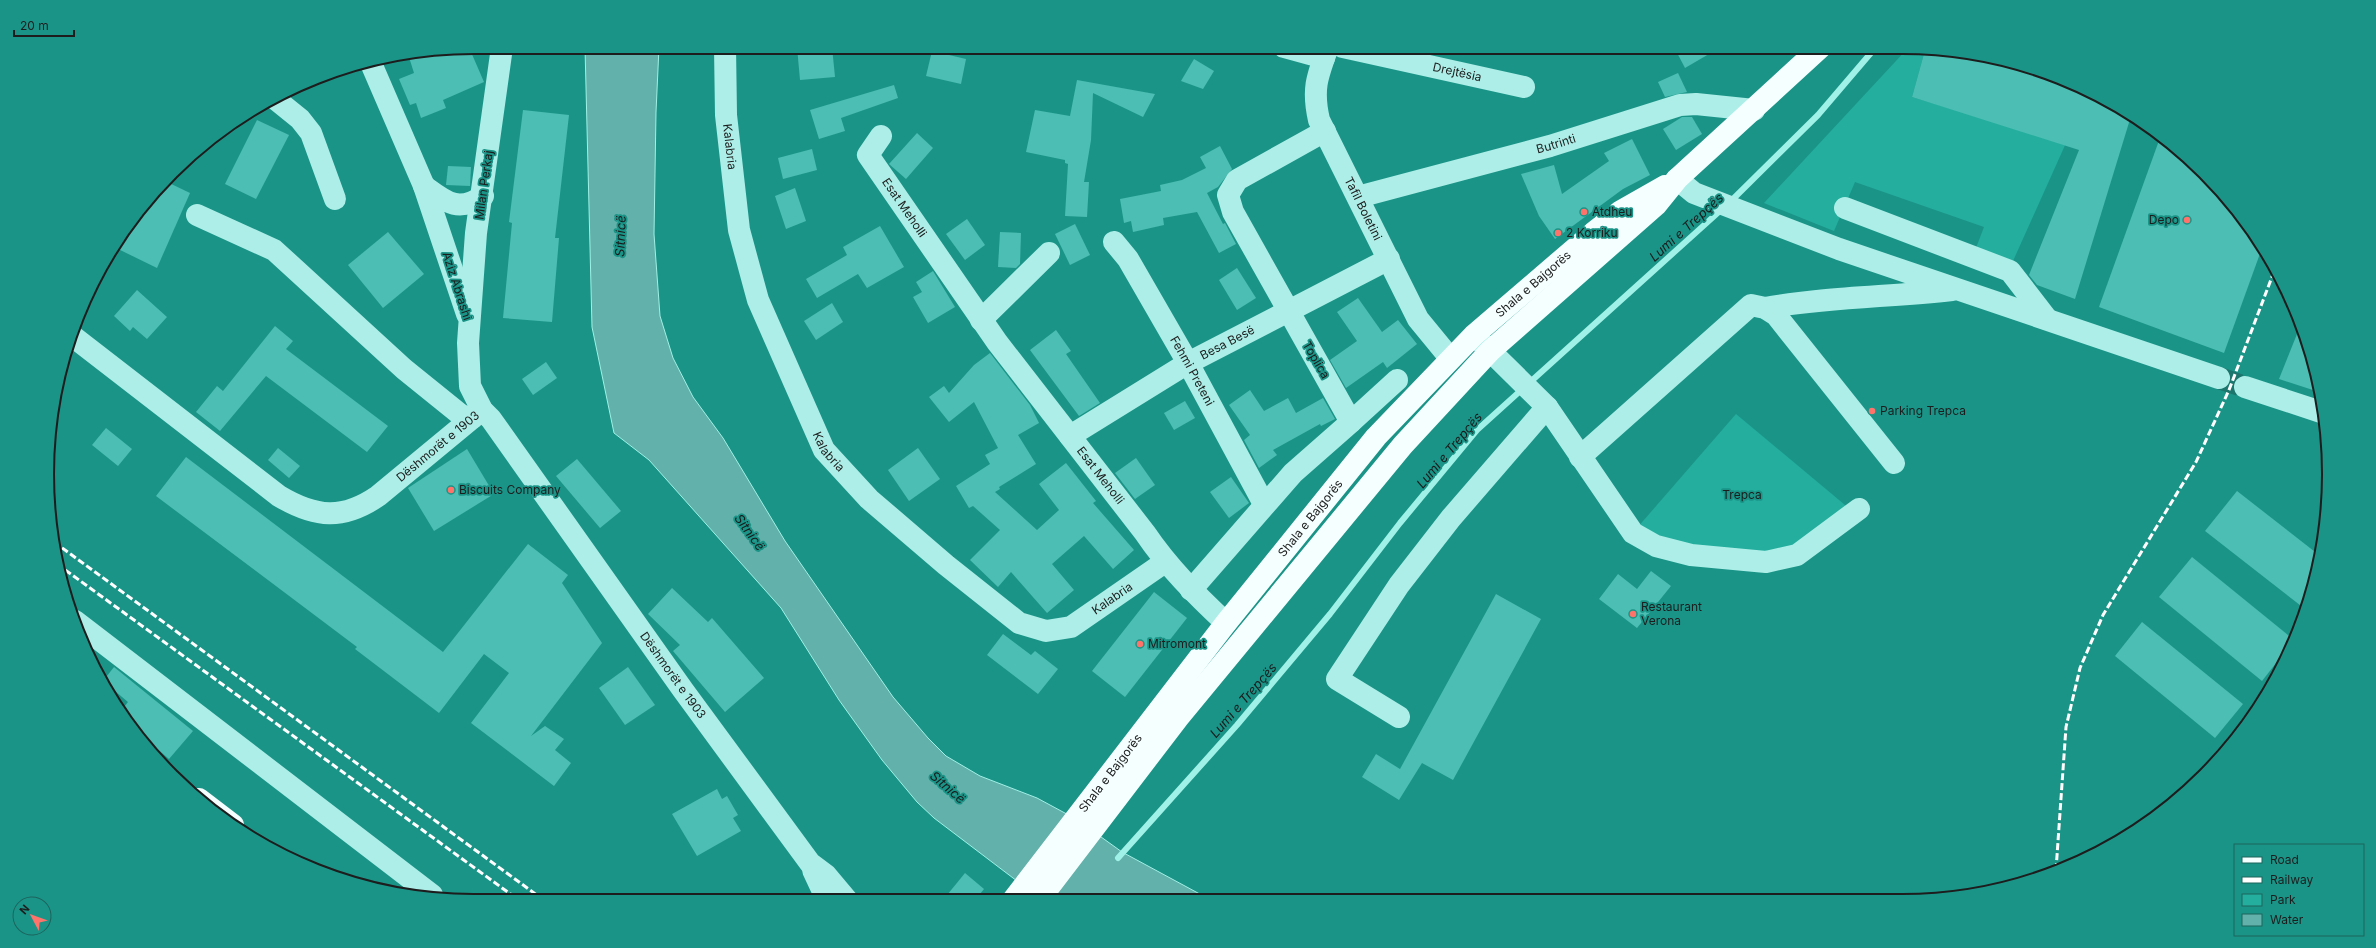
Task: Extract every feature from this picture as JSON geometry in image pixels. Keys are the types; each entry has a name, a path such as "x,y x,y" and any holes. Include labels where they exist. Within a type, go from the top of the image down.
{"main road":[{"path":"1678,179 1814,54"},
{"name":"Shala e Bajgorës","path":"1043,894 1169,713 1226,623 1376,437 1450,358 1474,335 1621,211 1678,179"},
{"name":"Shala e Bajgorës","path":"1018,894 1169,713 1403,445 1490,351 1656,205 1678,179"}],"street":[{"name":"Milan Perkaj","path":"470,324 476,234 483,196 501,54"},
{"name":"Kalabria","path":"725,54 726,115 739,230 758,300 824,450 869,499 946,565 1019,623 1046,631 1072,627 1164,562"},
{"name":"Tafil Boletini","path":"1325,54 1317,80 1314,99 1319,120 1418,319 1450,358"},
{"name":"Drejtësia","path":"1375,54 1524,87"},
{"name":"Aziz Abrashi","path":"372,66 424,186 470,324 468,366 470,386 477,414"},
{"path":"279,102 300,119 311,133 335,199"},
{"name":"Butrinti","path":"1358,197 1550,146 1680,105 1696,104 1754,110"},
{"name":"Toplica","path":"1324,131 1237,180 1228,195 1234,212 1351,422"},
{"name":"Esat Meholli","path":"881,136 868,155 982,320 1164,562 1226,623"},
{"path":"1678,179 1694,193 1839,249 2220,378"},
{"path":"424,186 447,203 470,204 483,196"},
{"path":"1845,208 1918,234 2010,271 2047,319"},
{"path":"197,215 274,250 404,369 461,415 477,414"},
{"name":"Fehmi Preteni","path":"1114,242 1128,259 1188,363 1264,504"},
{"path":"982,320 1049,253"},
{"name":"Besa Besë","path":"1070,436 1188,363 1389,259"},
{"path":"1765,308 1800,302 1898,296 1957,289"},
{"path":"1580,457 1751,305 1765,308 1776,315 1894,463"},
{"path":"1474,335 1542,402 1633,533 1656,546 1691,555 1766,562 1798,556 1858,509"},
{"name":"Dëshmorët e 1903","path":"76,339 279,496 297,507 318,512 340,514 361,508 378,496 477,414 491,419 683,690 810,863 816,880 824,894"},
{"path":"1191,590 1264,504 1298,468 1397,380"},
{"path":"2245,387 2317,412"},
{"path":"1399,717 1337,680 1373,628 1399,585 1542,402"},
{"path":"83,627 427,891"},
{"name":"Dëshmorët e 1903","path":"810,863 826,875 842,894"}],"green space":[{"path":"1902,54 1924,55 1912,97 2066,143 2013,261 1976,248 1984,227 1855,182 1834,231 1764,203"},
{"name":"Trepca","path":"1736,414 1851,510 1803,545 1770,557 1697,549 1637,528"}],"water":[{"name":"Sitnicë","path":"585,54 659,54 654,234 660,316 673,358 693,397 723,438 785,541 893,697 928,738 946,756 980,776 1037,798 1076,819 1122,852 1200,894 1034,894 934,818 917,802 882,760 839,700 781,608 649,460 614,433 592,327"}],"building":[{"path":"472,54 484,82 443,100 446,108 421,118 416,103 410,105 399,79 414,73 410,59"},
{"path":"798,54 833,54 835,77 800,80"},
{"path":"931,54 945,54 966,59 961,84 926,76"},
{"path":"1678,54 1709,54 1685,68"},
{"path":"1924,55 1957,58 2011,68 2037,76 2088,97 2129,121 2075,299 2037,285 2029,275 2079,150 1912,97"},
{"path":"1194,59 1214,71 1203,89 1181,81"},
{"path":"1678,73 1687,92 1665,97 1658,82"},
{"path":"1077,80 1155,94 1143,117 1093,93 1091,140 1084,182 1089,182 1087,217 1065,216 1068,164 1065,163 1065,160 1026,152 1035,110 1070,116"},
{"path":"894,85 898,98 841,118 845,131 819,139 810,110"},
{"path":"523,110 569,115 555,238 559,238 552,322 503,318 512,223 509,222"},
{"path":"1682,117 1692,117 1702,134 1676,150 1663,129"},
{"path":"257,120 289,135 256,199 225,184"},
{"path":"917,133 933,148 906,179 889,164"},
{"path":"1632,139 1650,175 1623,189 1555,239 1539,216 1521,174 1554,165 1562,194 1609,161 1604,153"},
{"name":"Depo","path":"2159,142 2179,158 2218,197 2235,218 2260,254 2224,353 2099,307"},
{"path":"1220,146 1232,169 1218,187 1207,193 1223,224 1225,223 1236,244 1219,253 1197,212 1163,218 1164,225 1133,232 1131,221 1124,223 1120,199 1161,191 1160,185 1182,180 1206,168 1200,157"},
{"path":"812,149 817,170 783,179 778,158"},
{"path":"448,166 471,167 470,186 446,185"},
{"path":"171,184 190,193 157,268 119,250 141,218"},
{"path":"795,188 806,221 786,229 775,196"},
{"path":"967,219 985,245 965,260 946,234"},
{"path":"1075,224 1090,255 1070,265 1055,234"},
{"path":"880,226 904,267 867,288 858,274 817,298 806,279 847,255 843,247"},
{"path":"388,232 424,274 383,308 348,265"},
{"path":"1000,232 1021,233 1020,264 1016,268 998,267"},
{"path":"1237,268 1256,298 1237,310 1219,280"},
{"path":"933,271 955,307 928,323 913,297 922,292 916,282"},
{"path":"137,290 167,317 147,339 133,327 130,331 114,316"},
{"path":"1358,298 1382,332 1398,320 1417,344 1387,368 1383,362 1346,388 1330,360 1357,341 1337,312"},
{"path":"832,303 843,322 816,340 804,321"},
{"path":"275,326 293,341 286,349 388,426 367,452 266,376 220,431 196,412 217,386 223,391"},
{"path":"1056,330 1071,351 1066,354 1100,403 1079,416 1030,350"},
{"path":"2298,333 2308,365 2314,390 2279,379"},
{"path":"990,353 1030,405 1039,423 1018,435 1036,464 999,487 1000,489 995,492 1037,530 1059,510 1039,484 1066,463 1096,501 1093,503 1134,550 1113,569 1084,536 1052,564 1074,590 1047,613 1011,572 998,587 970,560 1000,530 973,506 969,508 956,486 990,464 985,455 998,448 974,402 949,422 929,397 944,386 949,393 974,365"},
{"path":"546,362 557,378 533,395 522,379"},
{"path":"1250,390 1264,411 1288,398 1296,413 1323,398 1335,419 1321,426 1320,424 1273,450 1277,455 1259,468 1244,440 1250,435 1229,405"},
{"path":"1185,401 1195,418 1174,430 1164,413"},
{"path":"106,428 132,449 118,466 92,445"},
{"path":"278,448 300,466 289,478 268,460"},
{"path":"918,448 940,479 909,501 888,470"},
{"name":"Biscuits Company","path":"467,449 494,494 434,531 408,488"},
{"path":"186,457 443,652 528,544 568,575 562,583 602,643 531,736 545,726 564,739 555,750 571,763 554,786 471,723 509,673 484,654 439,713 355,649 357,647 156,496"},
{"path":"1136,458 1155,485 1135,499 1115,473"},
{"path":"577,459 621,511 600,528 556,476"},
{"path":"1231,477 1249,503 1229,518 1210,492"},
{"path":"2237,491 2315,552 2308,583 2301,606 2205,531"},
{"path":"2192,557 2289,636 2280,658 2262,681 2159,597"},
{"name":"Restaurant Verona","path":"1651,571 1671,586 1637,628 1599,599 1618,574 1637,589"},
{"path":"672,588 708,622 712,618 764,678 725,712 673,651 680,645 648,614"},
{"name":"Mitromont","path":"1154,592 1187,618 1125,697 1092,671"},
{"path":"1496,594 1541,619 1453,780 1422,763 1399,800 1362,777 1376,754 1400,769"},
{"path":"2142,622 2243,704 2215,738 2115,656"},
{"path":"1003,634 1031,655 1035,651 1058,669 1038,694 987,655"},
{"path":"114,667 193,731 169,759 154,746 141,730 125,706 128,702 114,690 106,677"},
{"path":"628,667 655,705 625,725 599,688"},
{"path":"717,789 722,799 727,796 738,815 733,818 741,831 697,856 672,814"},
{"path":"965,873 984,889 980,894 948,894"}],"waterway":[{"name":"Lumi e Trepçës","path":"1730,202 1818,115 1870,54"},
{"name":"Lumi e Trepçës","path":"1118,858 1237,725 1330,614 1400,523 1477,430 1722,209"}],"tunnel":[{"path":"2219,378 2245,387"}],"railway":[{"path":"2056,865 2066,727 2080,668 2103,615 2196,462 2229,390 2272,276"},
{"path":"61,547 535,894"},
{"path":"65,570 510,894"}],"place":[{"name":"Atdheu","path":"1584,212"},
{"name":"Depo","path":"2187,220"},
{"name":"2 Korriku","path":"1558,233"},
{"name":"Parking Trepca","path":"1872,411"},
{"name":"Biscuits Company","path":"451,490"},
{"name":"Restaurant Verona","path":"1633,614"},
{"name":"Mitromont","path":"1140,644"}]}
